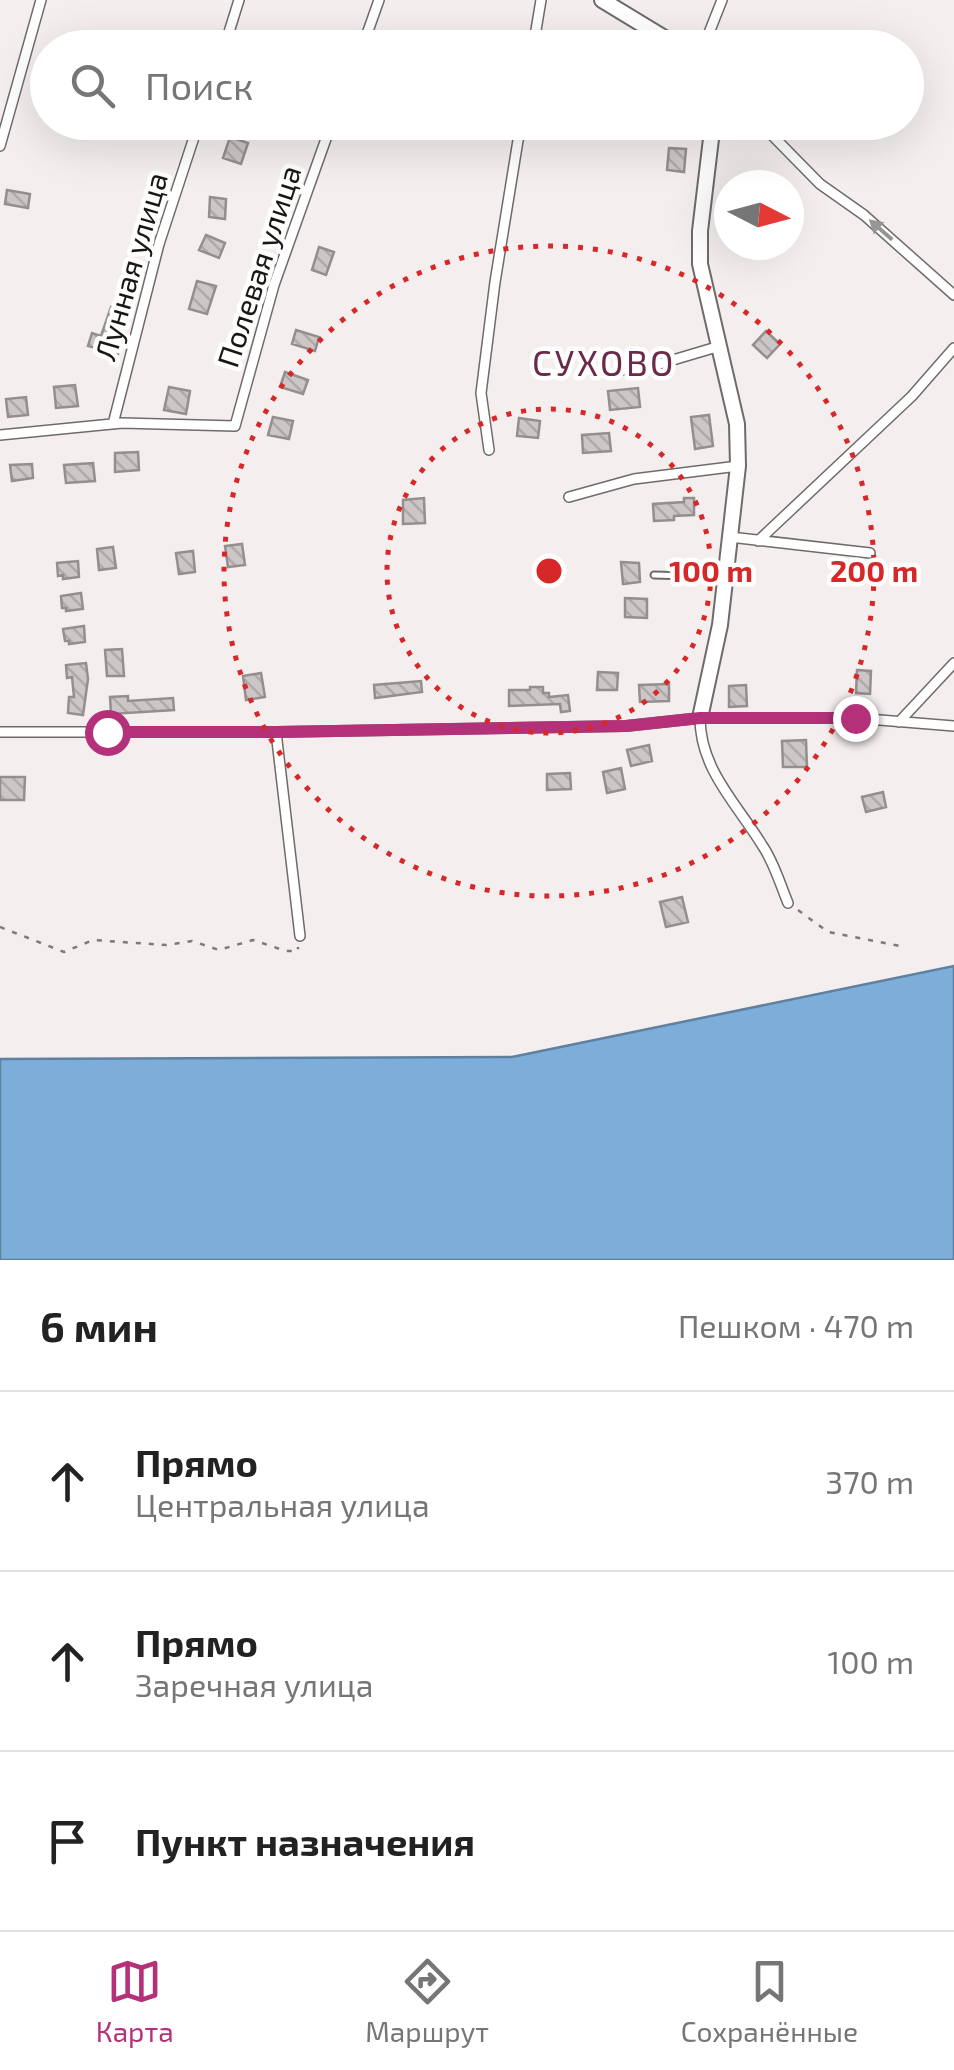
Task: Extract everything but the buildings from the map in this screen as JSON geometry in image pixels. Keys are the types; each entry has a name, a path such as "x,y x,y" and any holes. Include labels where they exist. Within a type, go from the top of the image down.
{"street":[{"path":"33,30 41,0"},
{"path":"230,30 239,0"},
{"path":"368,30 379,0"},
{"path":"537,30 541,0"},
{"path":"602,0 651,30"},
{"path":"710,30 722,0"},
{"path":"0,146 30,39"},
{"name":"Лунная улица","path":"113,424 159,244 193,140"},
{"name":"Полевая улица","path":"113,424 235,426 274,284 326,140"},
{"path":"489,450 481,393 494,282 518,140"},
{"path":"711,140 700,264 737,424 738,466 720,625 699,740 738,813 763,846 788,903"},
{"path":"776,140 820,184 864,215 954,295"},
{"path":"620,370 656,365 720,346"},
{"path":"758,541 912,396 954,348"},
{"path":"0,435 113,424"},
{"path":"569,497 634,480 738,466"},
{"path":"730,537 870,553"},
{"path":"899,722 954,663"},
{"path":"0,732 626,726 700,718 855,718 954,726"},
{"path":"276,732 300,936"}],"lane":[{"path":"654,576 725,577"}],"path":[{"path":"788,903 828,932 900,946"},
{"path":"0,926 64,952 92,940 166,945 192,941 219,950 253,940 298,951 300,936"}],"water":[{"path":"954,966 954,1260 0,1260 0,1059 512,1057"}],"district":[{"name":"СУХОВО","path":"604,362"}],"route":[{"path":"107,732 626,726 700,718 855,718"}]}
